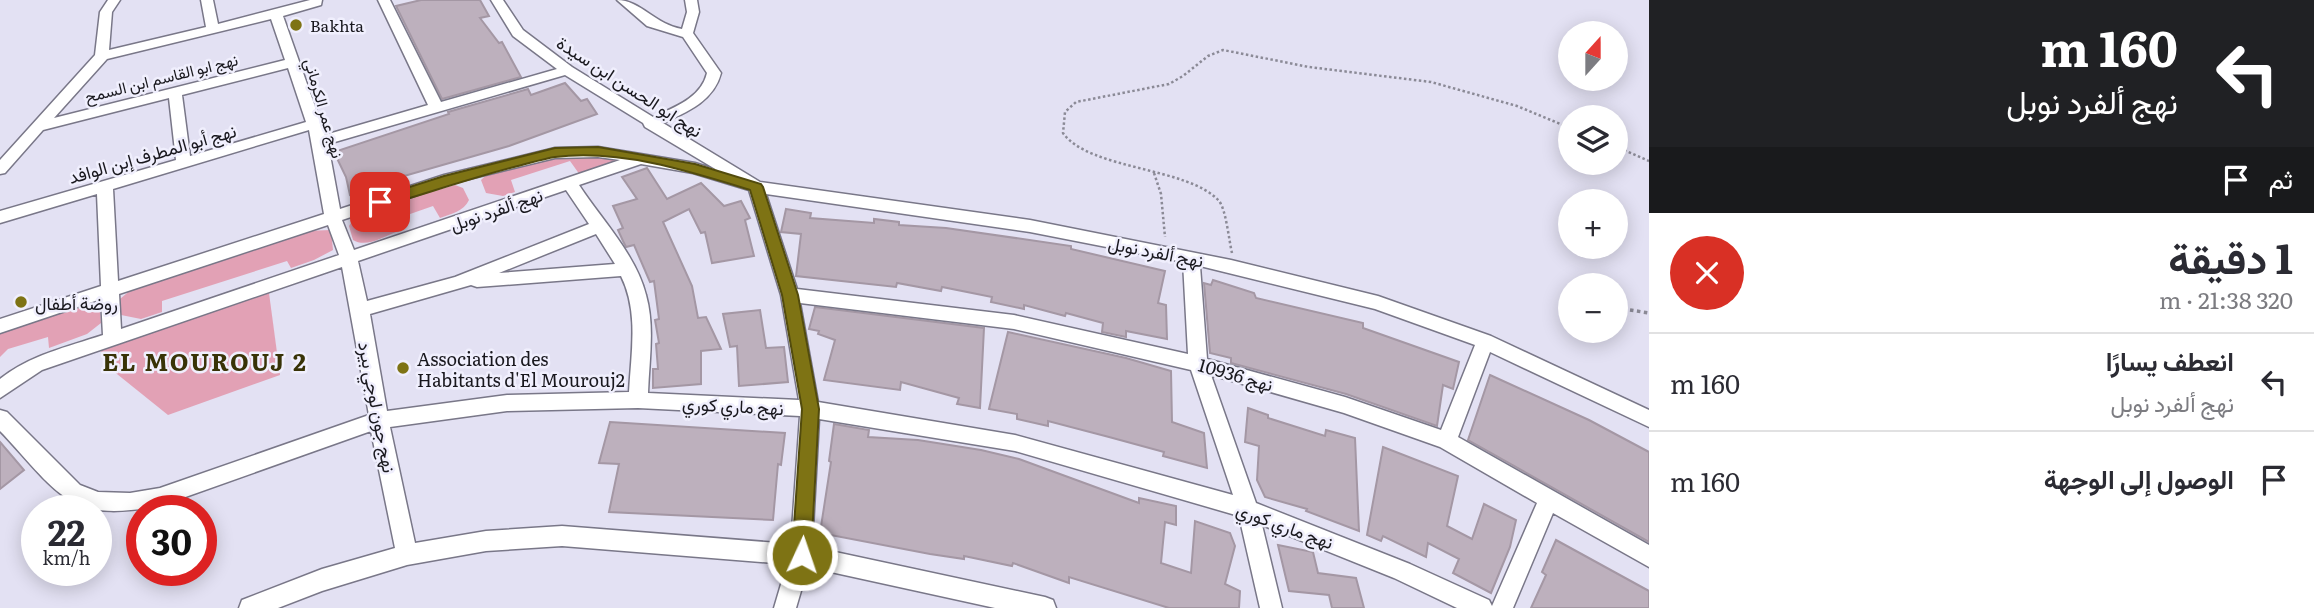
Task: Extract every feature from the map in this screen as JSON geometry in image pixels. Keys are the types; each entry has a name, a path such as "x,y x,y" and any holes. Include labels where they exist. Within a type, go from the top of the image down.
{"street":[{"path":"102,56 106,12 114,0"},
{"path":"207,0 213,29"},
{"path":"384,0 437,108"},
{"name":"نهج ابو الحسن ابن سيدة","path":"497,0 518,33 567,70 650,124 756,187"},
{"path":"623,0 638,13 665,29 687,33 714,73 714,80 694,100 650,124"},
{"path":"687,33 693,12 691,0"},
{"path":"0,169 102,56 320,1"},
{"name":"نهج عمر الكرماني","path":"276,14 295,62 320,141 333,217"},
{"name":"نهج ابو القاسم ابن السمح","path":"37,127 295,62"},
{"path":"320,141 567,70"},
{"path":"175,92 184,164"},
{"name":"نهج أبو المطرف إبن الوافد","path":"0,217 315,124"},
{"name":"نهج ألفرد نوبل","path":"0,326 449,179 532,157 555,153 598,152 695,168 756,187 1030,226 1231,267 1378,303 1485,341 1649,419"},
{"name":"نهج ألفرد نوبل","path":"0,390 20,373 35,365 642,158"},
{"path":"570,184 627,269 637,293 641,314 638,400"},
{"path":"756,187 790,295 810,409 802,555 785,608"},
{"path":"104,188 113,338"},
{"path":"333,217 349,259"},
{"path":"360,310 460,282 597,227"},
{"name":"نهج جون لوجي بيرد","path":"349,259 407,555"},
{"path":"1191,259 1198,363 1248,509 1271,608"},
{"path":"460,282 627,269"},
{"name":"نهج 10936","path":"790,295 1014,322 1198,363 1345,405 1447,441 1649,557"},
{"path":"1447,441 1485,341"},
{"name":"نهج ماري كوري","path":"0,418 74,492 98,501 130,502 160,497 379,420 507,403 638,400 810,409 1015,443 1248,509 1402,570 1481,608"},
{"path":"1502,608 1549,499"},
{"path":"250,608 322,580 407,555 486,541 562,536 802,555 1032,606"}],"path":[{"path":"1231,267 1232,246 1221,203 1203,188 1101,156 1068,140 1063,133 1065,112 1076,102 1168,85 1193,69 1210,51 1223,50 1309,66 1431,82 1517,106 1558,123"},
{"path":"1628,152 1649,161"},
{"path":"1154,172 1161,194 1167,253"},
{"path":"1629,310 1649,313"}],"shaded area":[{"path":"572,156 624,160 580,175 570,161 511,180 515,192 503,196 486,193 481,180 511,165 536,159"},
{"path":"455,185 463,188 469,200 457,212 440,218 433,206 393,220 396,232 380,239 363,243 353,240 349,226 354,218 363,212"},
{"path":"331,230 333,250 314,260 291,268 287,261 162,301 162,312 141,319 121,315 120,299 133,288 306,231"},
{"path":"269,293 280,375 168,415 107,366 100,348"},
{"path":"77,305 100,308 101,323 87,334 49,348 48,337 8,349 0,357 0,332"}],"building":[{"path":"421,0 480,0 489,16 480,18 499,43 502,42 521,77 442,99 396,6"},
{"path":"565,83 581,101 587,99 597,114 509,146 390,180 390,183 350,195 346,177 334,152 449,114 448,112 528,89 531,95"},
{"path":"647,168 667,199 701,183 724,206 741,201 750,218 745,220 754,256 712,263 705,232 701,233 689,209 663,222 692,286 698,318 706,317 721,349 701,351 701,384 653,388 653,369 658,369 656,344 659,343 655,320 659,319 654,281 650,282 634,245 626,247 618,230 623,228 613,206 637,199 622,177"},
{"path":"786,209 811,213 810,218 874,223 874,219 899,222 899,225 946,228 1071,246 1071,249 1165,271 1158,303 1166,305 1167,339 1126,331 1126,337 1102,332 1103,323 1024,305 1024,309 991,302 992,297 942,287 941,291 897,283 896,287 796,276 801,234 781,232"},
{"path":"1213,280 1254,293 1256,298 1363,323 1363,328 1459,362 1453,389 1443,385 1437,426 1346,394 1231,363 1231,358 1210,353 1204,283 1211,285"},
{"path":"815,307 984,328 980,408 957,404 959,398 901,382 900,390 824,380 835,340 809,329"},
{"path":"760,310 766,348 784,347 788,382 739,386 737,346 730,347 723,314"},
{"path":"1008,332 1126,358 1171,371 1172,422 1204,433 1207,468 1163,456 1164,452 1109,437 1048,421 1048,426 1017,419 1017,414 989,409"},
{"path":"1490,375 1589,420 1649,452 1649,542 1468,440"},
{"path":"1248,408 1268,415 1268,418 1325,436 1326,430 1355,438 1359,531 1306,511 1307,509 1265,497 1257,480 1259,446 1245,442"},
{"path":"610,422 785,433 781,465 778,464 773,520 609,512 619,464 599,463"},
{"path":"834,424 869,430 868,437 918,440 1019,459 1139,503 1139,498 1176,506 1176,525 1165,522 1161,563 1191,573 1195,521 1230,533 1235,546 1225,584 1240,591 1239,608 1169,608 1069,577 1069,583 1013,563 1012,566 964,556 964,559 930,554 820,533"},
{"path":"0,442 24,470 0,489"},
{"path":"1383,447 1458,476 1447,526 1472,539 1484,504 1516,520 1510,547 1491,593 1453,573 1459,559 1428,543 1426,557 1383,536 1381,541 1367,535"},
{"path":"1556,540 1649,591 1649,608 1531,608 1546,575 1542,572"},
{"path":"1278,545 1313,552 1318,573 1356,578 1364,608 1332,608 1329,595 1289,591"}],"place":[{"name":"Bakhta","path":"296,25"},
{"name":"روضة أطفال","path":"21,302"},
{"name":"Association des Habitants d'El Mourouj2","path":"403,368"}],"district":[{"name":"EL MOUROUJ 2","path":"205,360"}],"route":[{"path":"380,202 449,179 521,159 555,153 598,152 642,158 695,168 756,187 790,295 810,409 802,555"}]}
